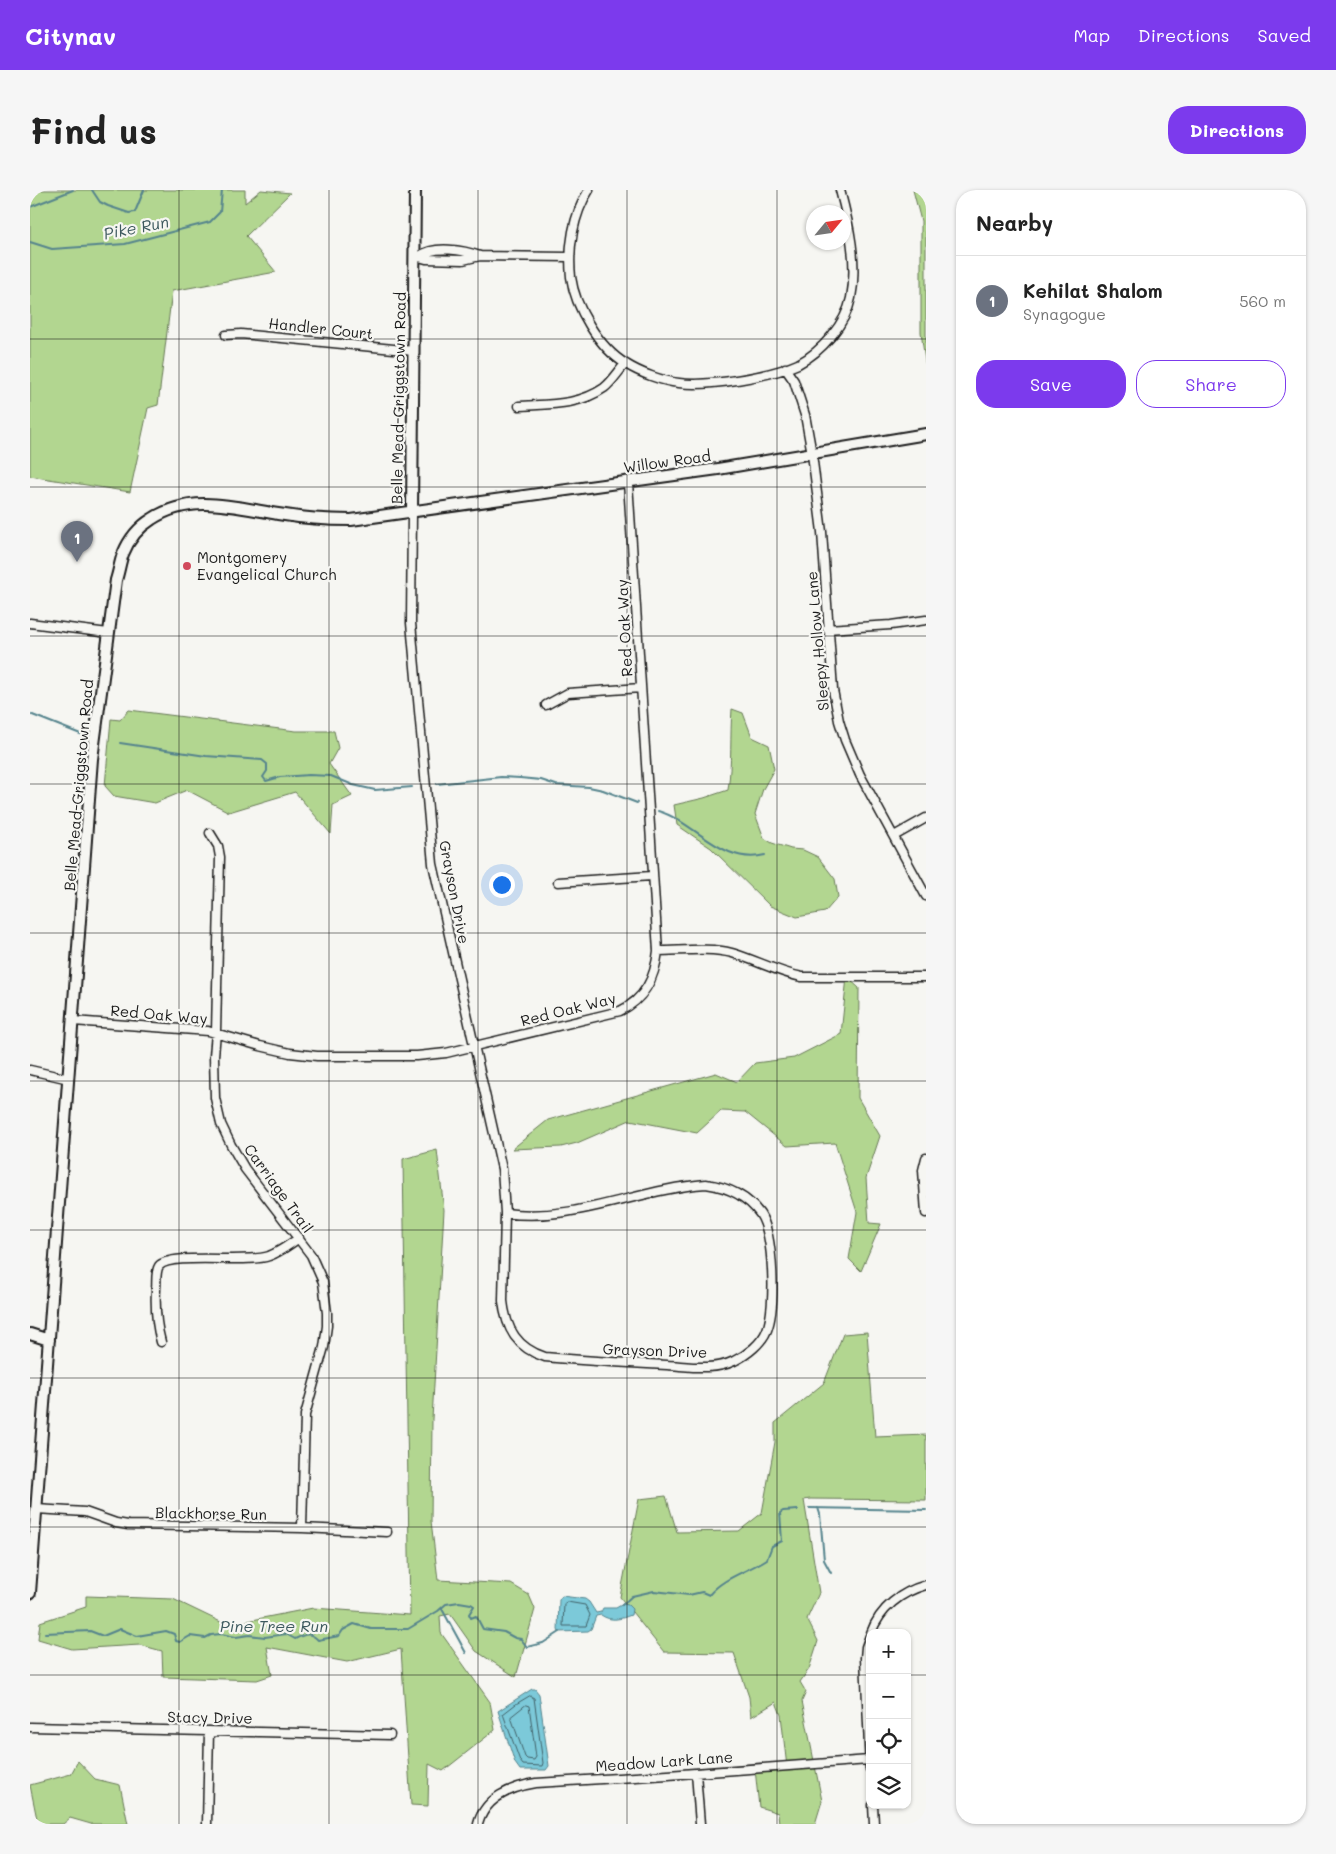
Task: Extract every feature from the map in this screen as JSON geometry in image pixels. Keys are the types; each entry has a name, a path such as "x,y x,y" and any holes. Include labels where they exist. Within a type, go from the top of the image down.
{"street":[{"name":"Belle Mead-Griggstown Road","path":"30,1593 92,759 116,580 129,542 147,522 171,508 185,504 203,502 326,520 350,520 412,512 417,256 415,190"},
{"path":"589,190 581,202 571,240 569,257 572,286 582,311 609,351 625,364 677,383 691,384 722,381 785,368 799,363 827,342 842,322 851,300 854,274 848,225 840,190"},
{"path":"417,256 426,259 463,260 480,256 569,257"},
{"name":"Handler Court","path":"226,335 241,334 414,351"},
{"path":"519,406 567,404 586,398 604,388 625,364"},
{"name":"Sleepy Hollow Lane","path":"785,368 794,381 805,415 812,454 822,532 832,690 845,740 860,775 926,896"},
{"name":"Willow Road","path":"412,512 628,482 812,454 926,434"},
{"name":"Red Oak Way","path":"73,1021 216,1032 260,1046 317,1056 417,1056 446,1052 578,1022 626,1008 641,997 650,984 657,963 658,951 628,482"},
{"name":"Grayson Drive","path":"412,512 411,623 433,864 502,1169 505,1213 503,1301 506,1321 519,1343 545,1357 608,1363 717,1366 734,1362 744,1356 762,1339 767,1330 773,1303 769,1239 760,1214 741,1195 728,1189 706,1184 684,1186 565,1213 523,1216 505,1213"},
{"path":"827,629 890,625 926,620"},
{"path":"30,623 108,633"},
{"path":"546,705 568,693 641,688"},
{"path":"894,836 926,818"},
{"name":"Carriage Trail","path":"210,833 218,846 220,857 214,1056 215,1098 221,1124 245,1168 311,1255 320,1273 327,1313 324,1347 305,1415 302,1528"},
{"path":"558,882 652,876"},
{"path":"658,951 716,950 731,953 783,973 802,977 926,977"},
{"path":"30,1070 69,1079"},
{"path":"926,1158 923,1170 926,1213"},
{"path":"161,1342 156,1326 155,1310 157,1270 162,1264 168,1261 183,1259 260,1258 278,1252 299,1238"},
{"path":"30,1334 49,1340"},
{"name":"Blackhorse Run","path":"36,1509 85,1512 116,1523 128,1525 302,1528 387,1532"},
{"path":"873,1629 886,1609 904,1594 926,1585"},
{"path":"866,1647 867,1719"},
{"name":"Stacy Drive","path":"30,1726 390,1735"},
{"path":"207,1824 209,1731"},
{"name":"Meadow Lark Lane","path":"478,1824 484,1810 493,1799 524,1785 866,1760"},
{"path":"696,1773 700,1824"},
{"path":"872,1809 874,1824"}],"green space":[{"path":"38,190 245,190 245,203 261,190 290,193 246,236 276,272 172,291 158,405 148,408 130,492 30,476 30,193"},
{"path":"913,190 926,190 926,368 921,332 921,221"},
{"path":"732,709 743,713 752,737 769,745 774,769 763,789 755,814 764,838 772,843 791,849 803,850 818,857 835,879 838,897 825,912 797,917 770,906 711,848 677,825 674,805 728,790"},
{"path":"129,710 296,731 334,731 338,748 329,764 352,796 333,805 331,834 295,792 229,812 187,790 155,803 114,796 105,786 111,719 120,720"},
{"path":"847,977 859,988 858,1098 880,1136 866,1178 869,1223 881,1224 861,1271 849,1259 857,1212 835,1143 787,1146 745,1112 721,1111 697,1133 630,1120 577,1143 561,1147 512,1149 548,1120 716,1073 737,1082 755,1063 794,1058 841,1034"},
{"path":"437,1150 444,1210 432,1419 431,1521 438,1580 511,1584 529,1595 535,1609 516,1677 476,1651 450,1614 440,1616 441,1633 490,1702 495,1730 443,1771 429,1764 428,1806 411,1805 401,1649 347,1662 267,1647 272,1675 257,1680 163,1677 162,1651 140,1645 72,1649 38,1639 40,1622 86,1607 86,1596 173,1599 227,1625 313,1608 410,1615 403,1159"},
{"path":"867,1332 875,1437 926,1435 926,1500 804,1500 819,1593 807,1619 818,1641 809,1669 800,1682 806,1692 802,1701 822,1801 815,1824 779,1824 778,1813 759,1807 755,1769 787,1767 781,1715 776,1702 751,1717 749,1697 734,1653 664,1652 620,1597 639,1499 666,1496 677,1532 739,1531 762,1513 775,1442 775,1423 824,1383 843,1334"},
{"path":"78,1761 95,1779 120,1785 128,1824 91,1824 70,1818 63,1824 38,1824 30,1785 71,1774"}],"water":[{"path":"562,1596 585,1599 596,1613 601,1612 603,1608 616,1608 623,1604 628,1605 632,1609 631,1615 616,1619 608,1619 601,1615 596,1616 591,1629 588,1631 559,1632 559,1600"},
{"path":"532,1689 535,1689 539,1694 549,1766 546,1770 520,1770 515,1763 498,1711"}],"waterway":[{"path":"30,207 73,190"},
{"path":"92,190 100,202 129,213 135,212 144,190"},
{"name":"Pike Run","path":"30,242 52,249 125,244 210,222 220,212 222,190"},
{"path":"30,714 83,735"},
{"path":"120,743 206,756 262,760 267,764 267,771 263,777 266,781 280,777 309,775 331,776 353,785 375,790 412,787"},
{"path":"437,784 501,777 520,778 541,780 556,785 589,787 603,790 637,803"},
{"path":"658,811 672,816 722,849 750,857 765,855"},
{"path":"809,1508 926,1510"},
{"path":"818,1508 824,1560 831,1573"},
{"path":"622,1605 632,1596 654,1591 689,1595 702,1592 709,1595 729,1579 767,1559 772,1546 782,1541 780,1513 798,1510"},
{"name":"Pine Tree Run","path":"45,1633 90,1631 103,1636 120,1629 137,1636 166,1631 174,1634 176,1641 180,1642 190,1636 205,1638 221,1634 236,1637 249,1635 265,1637 286,1634 295,1639 307,1635 318,1640 339,1636 343,1630 354,1624 371,1629 408,1629 446,1604 459,1602 474,1606 469,1614 471,1618 476,1616 483,1629 504,1632 521,1639 527,1647 543,1643 560,1632"},
{"path":"442,1609 466,1653"}],"place":[{"name":"Kehilat Shalom","path":"77,562"},
{"name":"Montgomery Evangelical Church","path":"187,566"}]}
